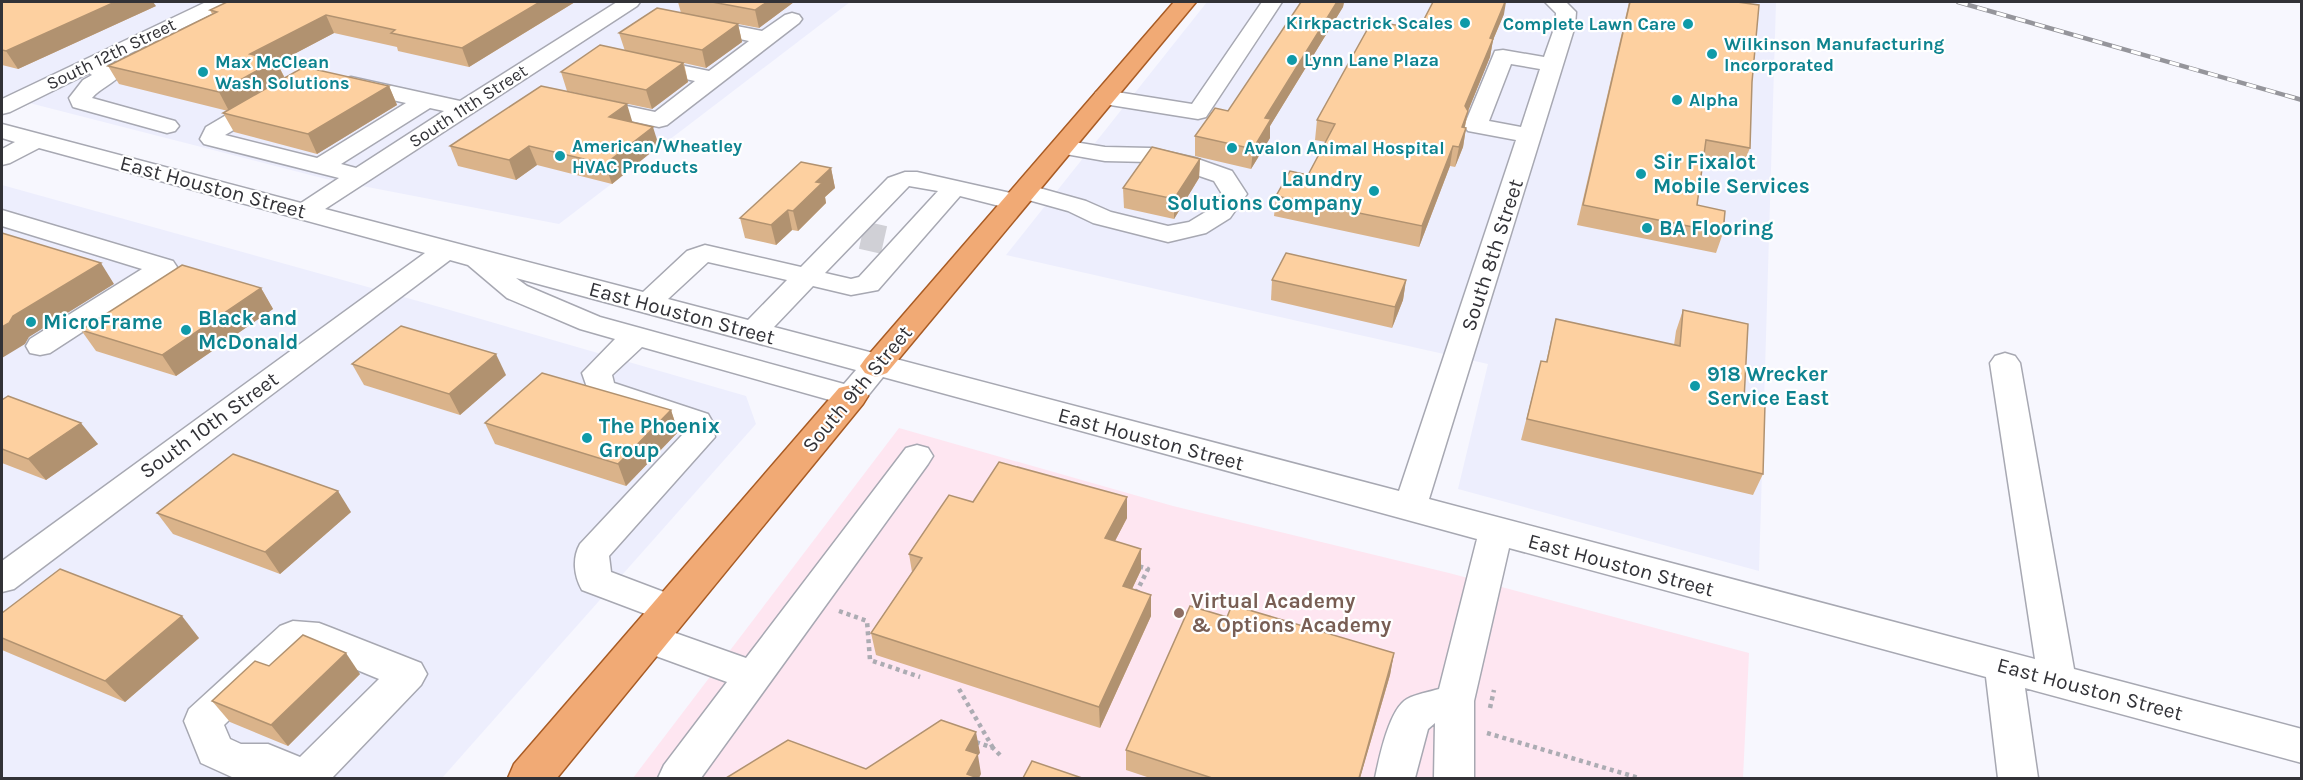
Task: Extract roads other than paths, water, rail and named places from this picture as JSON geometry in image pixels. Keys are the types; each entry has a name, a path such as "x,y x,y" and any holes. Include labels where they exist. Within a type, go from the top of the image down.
{"main road":[{"name":"South 9th Street","path":"876,366 1185,2"},
{"name":"South 9th Street","path":"530,778 851,396"}],"street":[{"name":"South 12th Street","path":"2,107 213,2"},
{"path":"1104,97 1198,112 1272,2"},
{"name":"South 8th Street","path":"1410,508 1553,65 1566,19 1566,12 1556,2"},
{"name":"South 11th Street","path":"305,211 561,46 630,8"},
{"path":"572,102 659,120 792,19"},
{"path":"687,22 766,38"},
{"path":"561,46 591,52"},
{"path":"1530,136 1476,126 1503,56 1553,65"},
{"path":"621,59 713,78"},
{"path":"86,66 110,74 91,85 80,98 81,102 167,126"},
{"path":"331,79 464,109"},
{"path":"499,86 530,93"},
{"path":"284,92 214,132 212,139 360,176"},
{"path":"321,166 427,100"},
{"name":"East Houston Street","path":"2,131 2301,746"},
{"path":"2,158 36,140"},
{"path":"647,304 696,257 705,253 851,287 868,284 875,238 897,183 905,179 917,179 954,188 1077,206 1102,218 1168,234 1197,228 1221,213 1234,194 1223,176 1186,163 1150,155 1105,154 1062,147"},
{"path":"753,332 807,276 875,238 954,188"},
{"path":"2,218 164,267 40,346"},
{"path":"460,254 517,292 590,323 851,396"},
{"name":"South 10th Street","path":"2,579 460,254"},
{"path":"636,336 597,373 601,389 697,421 699,437 592,553 594,580 659,624 754,676"},
{"path":"2005,363 2057,680"},
{"name":"South 9th Street","path":"851,396 876,366"},
{"path":"678,778 917,456"},
{"path":"1454,778 1457,691 1496,532"},
{"path":"293,636 319,638 408,674 306,778 268,762 237,762 215,751 203,721 293,636"},
{"path":"2003,666 2018,778"},
{"path":"1395,778 1410,722 1419,711 1457,691"}],"tunnel":[{"path":"862,235 884,240"}],"railway":[{"path":"1958,2 2302,100"}],"place":[{"name":"Kirkpactrick Scales","path":"1465,23"},
{"name":"Complete Lawn Care","path":"1688,24"},
{"name":"Wilkinson Manufacturing Incorporated","path":"1712,54"},
{"name":"Lynn Lane Plaza","path":"1292,60"},
{"name":"Max McClean Wash Solutions","path":"203,72"},
{"name":"Alpha","path":"1677,100"},
{"name":"Avalon Animal Hospital","path":"1232,148"},
{"name":"American/Wheatley HVAC Products","path":"560,156"},
{"name":"Sir Fixalot Mobile Services","path":"1641,174"},
{"name":"Laundry Solutions Company","path":"1374,191"},
{"name":"BA Flooring","path":"1647,228"},
{"name":"MicroFrame","path":"31,322"},
{"name":"Black and McDonald","path":"186,330"},
{"name":"918 Wrecker Service East","path":"1695,386"},
{"name":"The Phoenix Group","path":"587,438"},
{"name":"Virtual Academy & Options Academy","path":"1179,613"}]}
